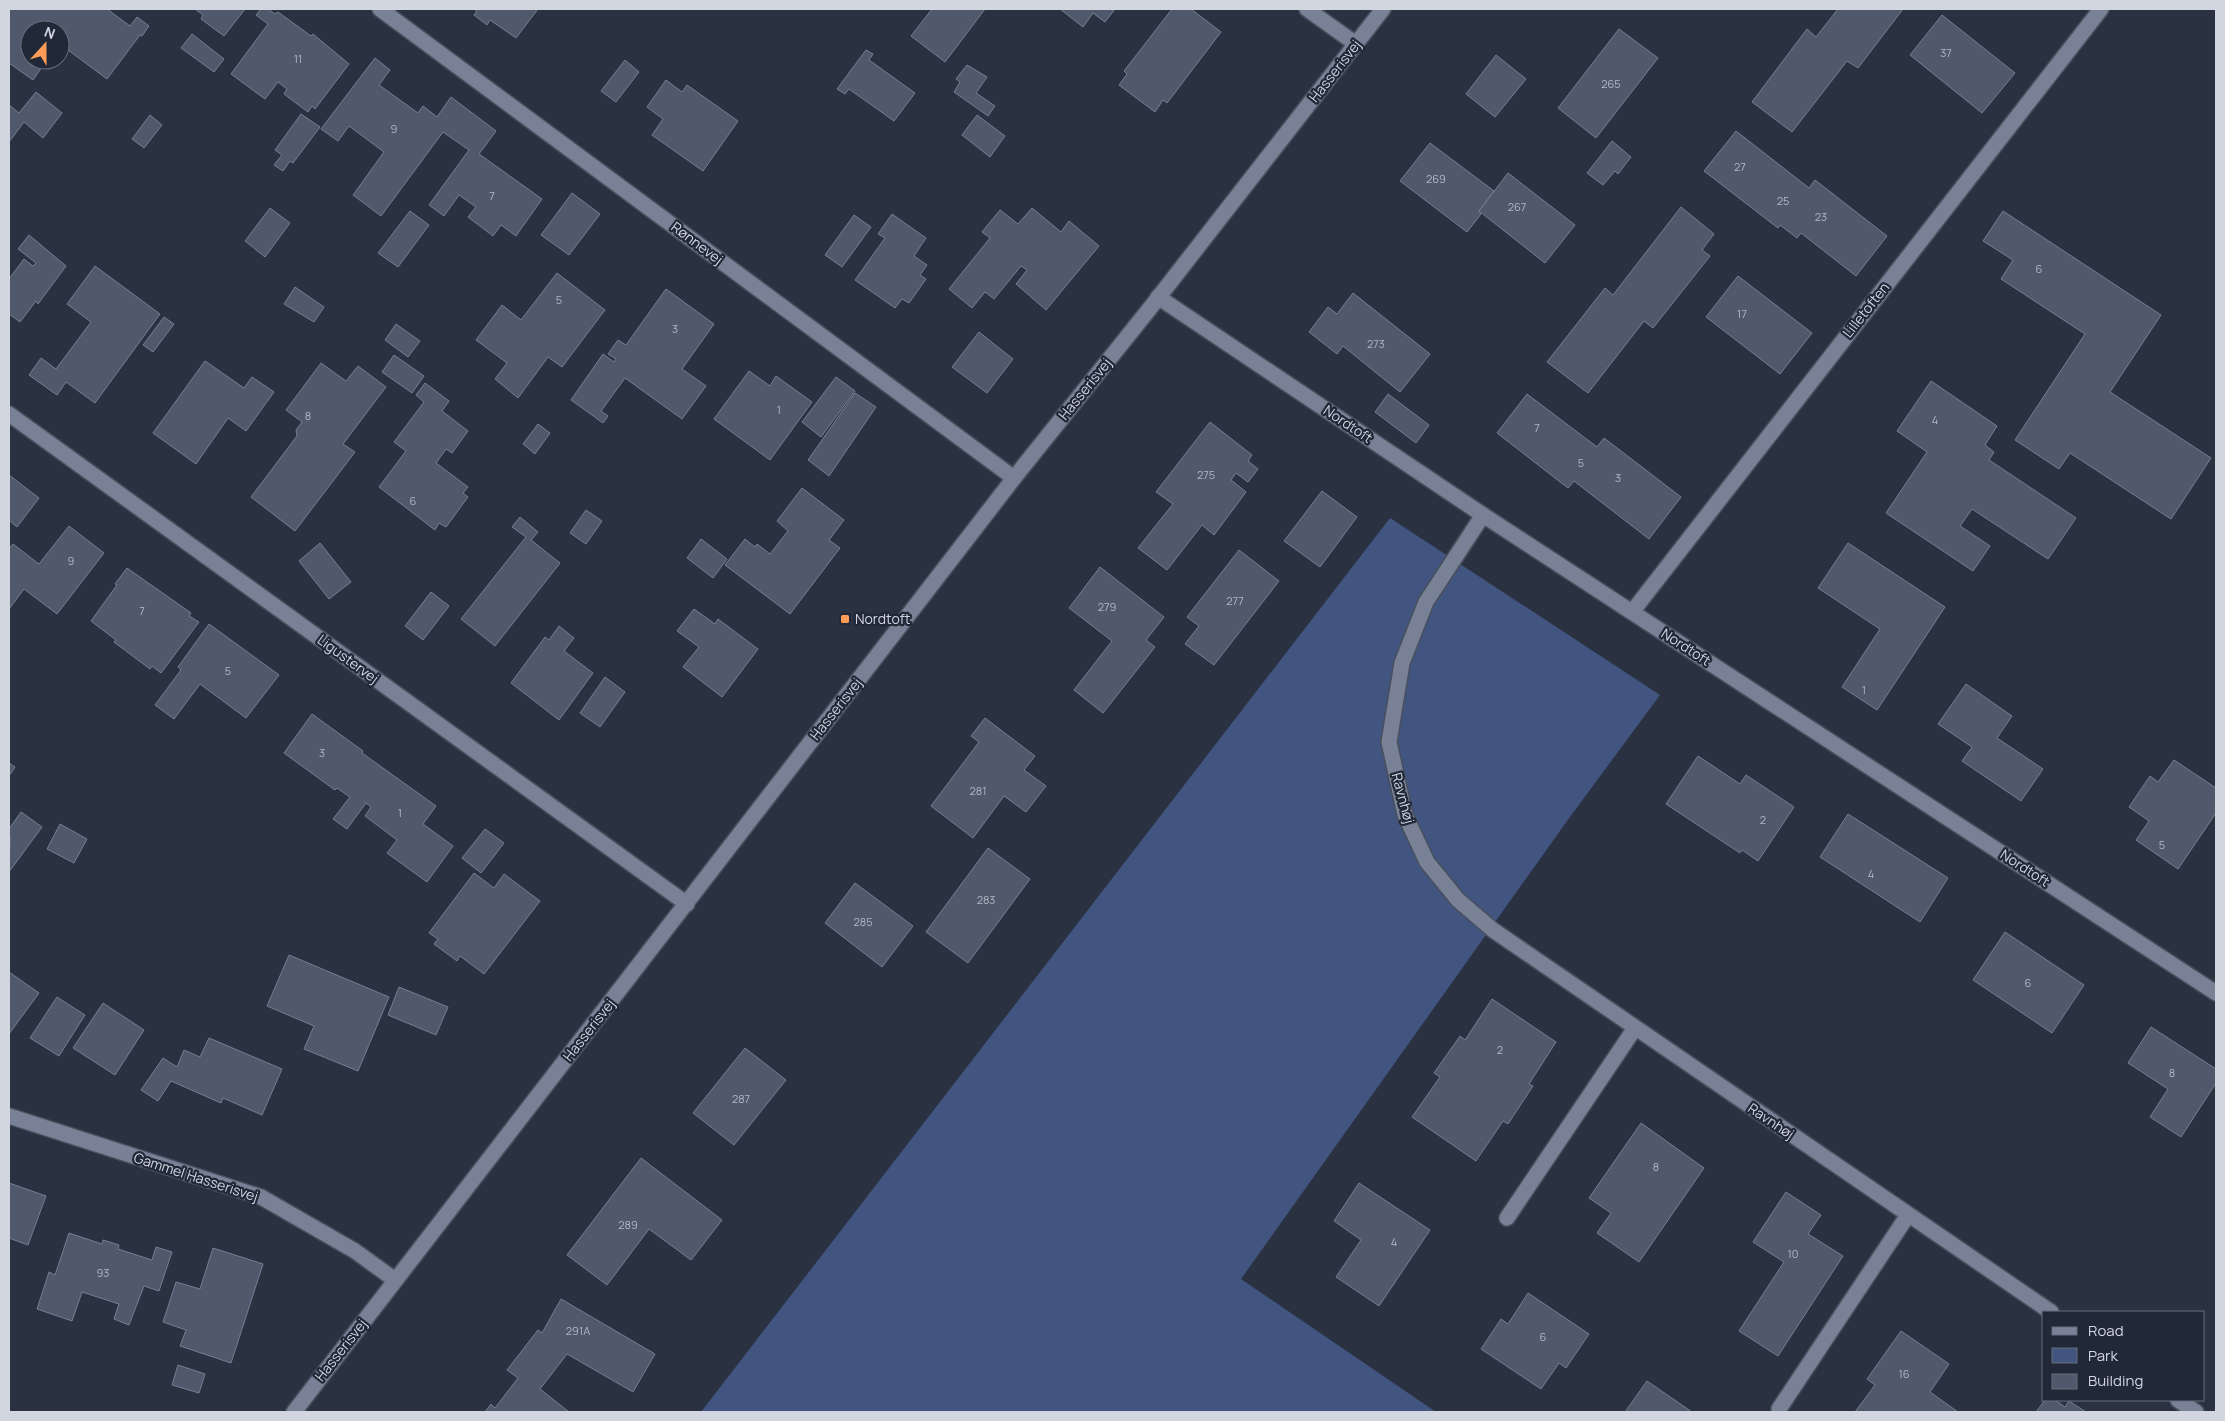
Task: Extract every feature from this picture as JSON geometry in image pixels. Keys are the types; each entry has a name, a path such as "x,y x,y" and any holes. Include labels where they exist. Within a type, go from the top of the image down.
{"street":[{"name":"Rønnevej","path":"380,9 1014,478"},
{"path":"1307,9 1356,44"},
{"name":"Hasserisvej","path":"294,1412 1014,478 1383,9"},
{"name":"Lilletoften","path":"1632,612 2101,9"},
{"name":"Nordtoft","path":"1158,297 1483,515 2216,993"},
{"name":"Ligustervej","path":"9,414 687,904"},
{"name":"Ravnhøj","path":"1483,515 1426,602 1402,663 1390,742 1405,815 1426,862 1458,900 1493,930 2050,1311"},
{"path":"1507,1218 1635,1028"},
{"name":"Gammel Hasserisvej","path":"9,1116 261,1197 355,1251 396,1280"},
{"path":"1779,1409 1908,1215"}],"green space":[{"path":"1390,518 1660,695 1567,821 1241,1279 1436,1412 701,1412"}],"building":[{"path":"9,9 107,9 130,26 137,17 149,26 107,79 70,51 70,20 20,20 20,70 40,70 33,80 9,63"},
{"path":"195,9 245,9 224,36 201,19 203,15"},
{"path":"261,9 268,9 275,14 278,12 311,36 313,34 349,64 315,109 312,106 308,112 284,94 287,89 278,82 265,99 231,74 268,24 256,15"},
{"path":"474,9 538,9 516,38 490,20 487,25 474,15 477,11"},
{"path":"932,9 985,9 945,62 911,36"},
{"path":"1060,9 1115,9 1105,22 1093,13 1083,27"},
{"path":"1172,9 1191,9 1221,32 1167,103 1163,100 1155,112 1119,85 1127,74 1124,71"},
{"path":"1838,9 1903,9 1858,68 1847,61 1792,132 1752,102 1807,29 1816,37"},
{"path":"1942,15 2015,73 1982,113 1910,55"},
{"path":"1619,29 1658,58 1596,138 1558,108"},
{"path":"192,34 224,59 214,72 181,48"},
{"path":"866,50 873,54 869,60 915,93 894,121 849,89 845,94 837,89"},
{"path":"1496,55 1526,79 1495,117 1466,94"},
{"path":"375,58 390,70 379,85 418,113 423,106 437,117 451,97 496,131 479,154 542,199 516,236 501,225 493,236 468,217 476,207 459,195 444,216 429,205 469,150 443,132 381,216 353,195 384,152 349,126 338,141 321,129"},
{"path":"625,60 639,72 616,102 601,91"},
{"path":"967,65 987,77 976,93 995,106 988,116 954,92 960,82 956,79"},
{"path":"666,80 682,92 687,85 738,121 703,171 652,135 663,119 647,107"},
{"path":"36,92 62,113 43,138 24,122 9,142 9,105 19,113"},
{"path":"301,114 320,127 293,163 290,161 283,171 274,165 282,155 275,150"},
{"path":"150,115 162,125 144,148 132,139"},
{"path":"977,115 1005,136 990,157 962,135"},
{"path":"1736,131 1809,188 1815,180 1887,236 1856,276 1801,233 1797,238 1780,225 1778,228 1704,171"},
{"path":"1612,141 1631,157 1618,174 1615,171 1603,185 1587,173"},
{"path":"1430,143 1494,191 1479,211 1481,214 1467,232 1400,181"},
{"path":"1508,173 1575,225 1545,263 1479,211"},
{"path":"572,193 600,214 569,255 541,235"},
{"path":"1681,207 1714,234 1702,250 1710,256 1653,328 1644,321 1588,393 1547,362 1605,288 1613,295"},
{"path":"270,208 290,223 265,257 245,241"},
{"path":"1032,208 1061,232 1069,221 1099,246 1046,310 1016,284 1027,270 1021,266 994,299 985,292 972,308 949,289 990,238 982,232 1000,210 1018,224"},
{"path":"410,211 429,225 398,267 378,253"},
{"path":"2003,211 2161,315 2110,392 2211,458 2171,519 2070,453 2059,469 2015,440 2085,334 2001,279 2013,260 1983,241"},
{"path":"892,214 926,238 914,256 927,265 920,275 926,279 909,303 902,299 895,308 855,280 885,238 878,234"},
{"path":"854,215 871,227 842,267 825,255"},
{"path":"29,235 66,266 38,304 36,301 20,322 9,314 9,279 24,259 33,266 36,263 18,249"},
{"path":"95,266 160,314 95,403 66,382 57,395 29,375 41,358 56,369 91,322 67,304"},
{"path":"557,273 605,310 562,367 548,357 518,398 495,379 507,363 476,340 502,305 521,320"},
{"path":"1738,276 1812,333 1780,374 1706,317"},
{"path":"295,287 324,307 314,322 284,304"},
{"path":"666,289 714,324 682,369 706,386 682,419 625,378 601,411 608,416 603,423 571,400 603,354 614,362 616,359 608,354 618,340 626,345"},
{"path":"1353,293 1430,354 1400,392 1343,346 1337,354 1309,332 1328,307 1337,314"},
{"path":"164,317 174,324 153,352 143,345"},
{"path":"396,324 420,341 408,357 385,340"},
{"path":"979,332 1013,359 987,393 952,367"},
{"path":"394,355 424,376 412,393 382,372"},
{"path":"205,361 244,388 252,377 274,392 246,431 228,418 196,464 153,433"},
{"path":"321,363 346,381 358,366 386,387 343,444 355,452 295,531 251,497 297,436 296,430 302,422 286,410"},
{"path":"749,371 770,386 776,376 812,402 770,460 714,419"},
{"path":"836,377 855,391 821,437 802,422"},
{"path":"1931,381 1997,426 1985,445 1994,452 1989,460 2076,518 2048,559 1972,509 1960,526 1990,546 1973,571 1886,513 1927,452 1897,431"},
{"path":"425,383 449,401 442,411 468,431 452,453 446,449 436,463 468,487 463,493 468,497 446,527 439,523 435,530 379,487 406,451 394,442 424,402 416,395"},
{"path":"855,393 876,407 829,476 808,460"},
{"path":"1388,394 1429,425 1416,443 1375,412"},
{"path":"1527,394 1597,447 1604,438 1681,497 1649,539 1574,481 1568,488 1497,433"},
{"path":"1210,422 1252,455 1248,461 1258,469 1248,482 1236,473 1231,480 1246,492 1214,535 1202,525 1167,570 1138,548 1173,504 1156,492"},
{"path":"538,424 550,433 535,454 523,444"},
{"path":"9,475 39,498 17,527 10,521 9,523"},
{"path":"802,488 844,520 829,540 840,548 790,614 725,565 745,539 755,547 757,544 770,554 788,531 777,521"},
{"path":"1322,491 1357,517 1320,567 1284,541"},
{"path":"586,510 602,521 586,544 570,533"},
{"path":"520,517 538,532 531,540 560,563 495,646 461,619 526,537 512,527"},
{"path":"69,526 104,553 57,614 24,589 9,609 9,549 13,544 39,564"},
{"path":"701,539 727,559 713,578 687,558"},
{"path":"320,543 351,582 329,599 299,561"},
{"path":"1848,543 1945,607 1877,710 1842,687 1880,629 1818,588"},
{"path":"1239,550 1279,581 1214,665 1185,644 1199,626 1187,617"},
{"path":"1100,567 1164,617 1146,640 1155,647 1103,713 1074,690 1112,641 1069,608"},
{"path":"127,568 191,613 189,616 199,622 161,673 152,666 150,669 114,642 116,640 91,621"},
{"path":"431,592 449,606 423,640 405,626"},
{"path":"694,609 715,624 718,619 758,649 722,697 683,667 699,647 677,631"},
{"path":"209,624 279,675 246,718 200,684 174,719 155,705 181,670 178,667"},
{"path":"559,626 574,638 564,651 593,673 559,720 511,683 545,637 549,640"},
{"path":"605,677 625,692 600,727 580,713"},
{"path":"1966,684 2012,716 1997,738 2043,769 2021,801 1962,761 1972,747 1938,724"},
{"path":"312,714 363,751 362,753 436,806 423,824 453,846 427,882 387,853 397,840 365,816 371,807 366,803 347,829 333,819 350,797 337,788 335,790 284,753"},
{"path":"985,718 1035,756 1024,770 1046,786 1026,812 1004,796 973,838 931,806 979,742 971,736"},
{"path":"1698,756 1740,784 1746,775 1794,807 1758,861 1742,850 1740,853 1666,804"},
{"path":"2174,760 2216,788 2216,813 2178,869 2136,840 2149,821 2129,807 2150,776 2158,782"},
{"path":"9,763 15,767 9,776"},
{"path":"21,812 42,827 9,872 9,829"},
{"path":"1848,814 1948,878 1920,922 1820,857"},
{"path":"60,824 87,839 74,863 47,849"},
{"path":"485,829 504,843 481,873 462,858"},
{"path":"988,848 1030,879 968,963 926,932"},
{"path":"474,873 494,888 504,874 540,901 484,974 460,956 457,961 434,944 438,939 429,933"},
{"path":"855,883 913,926 882,967 825,923"},
{"path":"2005,932 2084,985 2052,1033 1973,980"},
{"path":"289,955 389,997 358,1071 304,1049 314,1026 267,1006"},
{"path":"9,972 39,993 9,1034"},
{"path":"399,987 448,1007 436,1035 388,1015"},
{"path":"57,997 85,1015 59,1056 30,1038"},
{"path":"1492,999 1556,1042 1529,1084 1533,1086 1508,1124 1503,1121 1476,1161 1412,1117 1440,1077 1434,1073 1460,1036 1465,1040"},
{"path":"103,1003 144,1030 115,1075 73,1048"},
{"path":"2151,1027 2216,1069 2216,1083 2181,1137 2150,1117 2168,1089 2128,1063"},
{"path":"209,1038 282,1069 262,1115 223,1098 221,1103 171,1081 158,1101 141,1090 163,1058 177,1067 184,1050 200,1057"},
{"path":"745,1048 786,1080 734,1145 693,1113"},
{"path":"1641,1123 1704,1168 1639,1262 1597,1233 1611,1213 1589,1198"},
{"path":"641,1158 722,1220 691,1260 649,1229 607,1285 567,1255"},
{"path":"9,1183 46,1196 28,1245 9,1238"},
{"path":"1359,1183 1430,1230 1379,1306 1336,1277 1361,1240 1334,1221"},
{"path":"1786,1192 1821,1215 1808,1234 1843,1256 1778,1356 1739,1331 1784,1262 1753,1242"},
{"path":"69,1233 102,1244 103,1240 119,1245 118,1249 152,1260 156,1247 172,1252 159,1291 144,1286 129,1325 114,1319 119,1304 82,1292 72,1321 37,1309 49,1272 55,1275"},
{"path":"213,1248 263,1264 231,1363 180,1346 186,1330 163,1322 176,1282 200,1289"},
{"path":"1528,1293 1589,1334 1566,1368 1559,1363 1541,1389 1481,1349 1501,1319 1508,1324"},
{"path":"561,1299 655,1354 633,1392 567,1354 540,1389 569,1412 485,1412 491,1404 495,1408 518,1378 507,1370 538,1330 542,1333"},
{"path":"1901,1331 1949,1364 1930,1392 1958,1412 1855,1412 1875,1385 1867,1379"},
{"path":"178,1365 205,1374 199,1393 172,1385"},
{"path":"1647,1381 1692,1412 1625,1412"},
{"path":"2044,1401 2056,1401 2065,1407 2069,1401 2086,1412 2036,1412"}],"place":[{"name":"Nordtoft","path":"845,619"}]}
